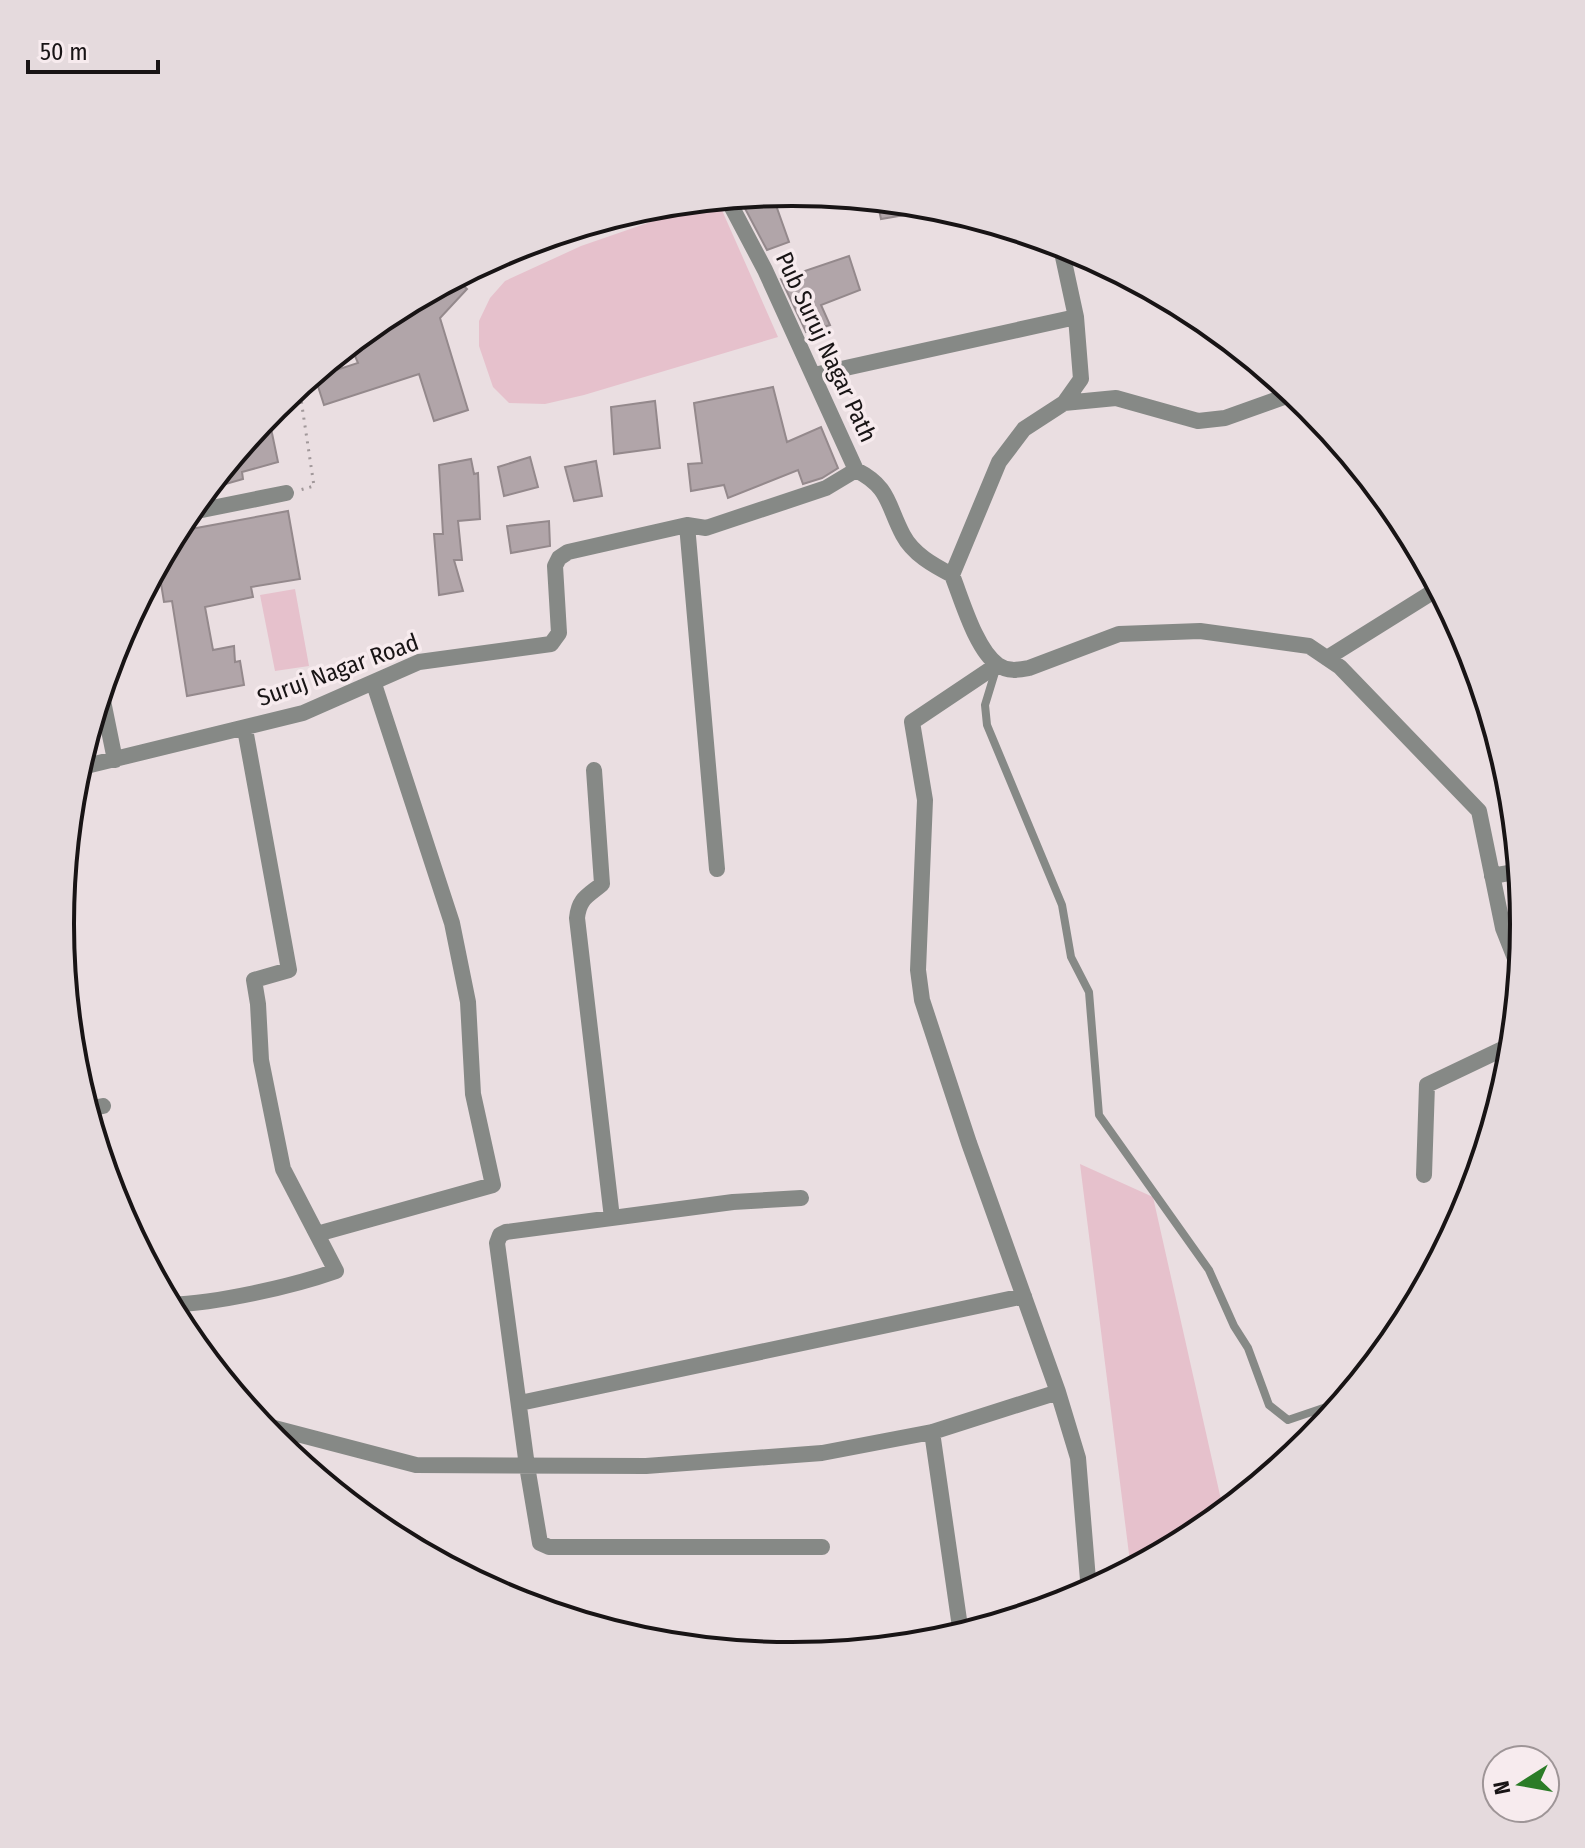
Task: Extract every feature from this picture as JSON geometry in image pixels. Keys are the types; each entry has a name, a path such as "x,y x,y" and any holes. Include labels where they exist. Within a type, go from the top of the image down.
{"street":[{"name":"Pub Suruj Nagar Path","path":"733,208 765,270 856,470 872,478 885,492 909,545 952,575"},
{"path":"1063,259 1076,317 1081,379 1064,403 1024,429 999,462 952,575 979,641 997,665 1013,671 1029,668 1119,634 1200,631 1309,646 1340,667 1479,811 1503,928 1510,946"},
{"path":"814,375 1076,317"},
{"path":"1064,403 1116,398 1198,421 1225,418 1281,398"},
{"name":"Suruj Nagar Road","path":"92,765 303,713 419,662 551,644 559,633 555,566 559,558 568,552 687,525 706,528 826,488 856,470"},
{"path":"206,509 286,493"},
{"path":"687,525 717,869"},
{"path":"1327,658 1430,593"},
{"path":"997,665 912,722 925,800 918,970 922,1000 1078,1458 1088,1578"},
{"path":"317,1234 493,1185 473,1094 468,1002 452,923 374,684"},
{"path":"106,714 115,760"},
{"path":"183,1304 314,1279 336,1271 283,1169 261,1060 254,980 289,970 245,729"},
{"path":"594,770 602,884 583,897 577,918 612,1218"},
{"path":"1492,876 1509,873"},
{"path":"1424,1175 1427,1085 1499,1051"},
{"path":"801,1198 733,1202 506,1232 500,1235 497,1243 540,1543 549,1547 822,1547"},
{"path":"520,1403 1024,1296"},
{"path":"282,1430 416,1465 646,1466 822,1453 932,1432 1058,1392"},
{"path":"932,1432 959,1623"}],"lane":[{"path":"997,665 985,705 987,725 1062,905 1071,957 1089,992 1099,1115 1209,1270 1234,1326 1248,1348 1269,1405 1288,1420 1324,1408"}],"path":[{"path":"286,493 314,486 301,400"}],"shaded area":[{"path":"722,210 778,337 584,395 545,404 509,403 493,387 479,346 479,321 490,298 505,281 581,246 665,217"},
{"path":"295,589 309,666 275,671 260,595"},
{"path":"1080,1164 1153,1197 1221,1500 1129,1558"}],"building":[{"path":"776,206 789,242 767,250 744,207"},
{"path":"879,211 905,215 905,215 881,219"},
{"path":"849,256 860,290 821,305 830,325 806,332 781,279"},
{"path":"464,286 467,289 440,318 468,410 434,421 419,374 324,405 318,385 335,370 358,363 354,354 393,327"},
{"path":"773,387 787,442 821,427 838,468 822,478 803,484 798,470 728,498 724,485 691,491 688,464 702,463 694,403"},
{"path":"655,401 660,448 614,454 611,407"},
{"path":"271,430 278,462 242,472 243,479 224,484"},
{"path":"530,457 538,487 504,496 498,467"},
{"path":"471,459 474,474 478,473 480,519 458,521 462,560 454,560 463,591 439,595 434,534 443,534 439,465"},
{"path":"596,461 602,496 574,501 565,467"},
{"path":"288,511 300,579 251,587 253,597 205,607 213,650 234,646 235,662 240,661 244,685 187,696 172,601 164,602 161,582 193,529"},
{"path":"549,521 550,546 511,553 507,526"}]}
